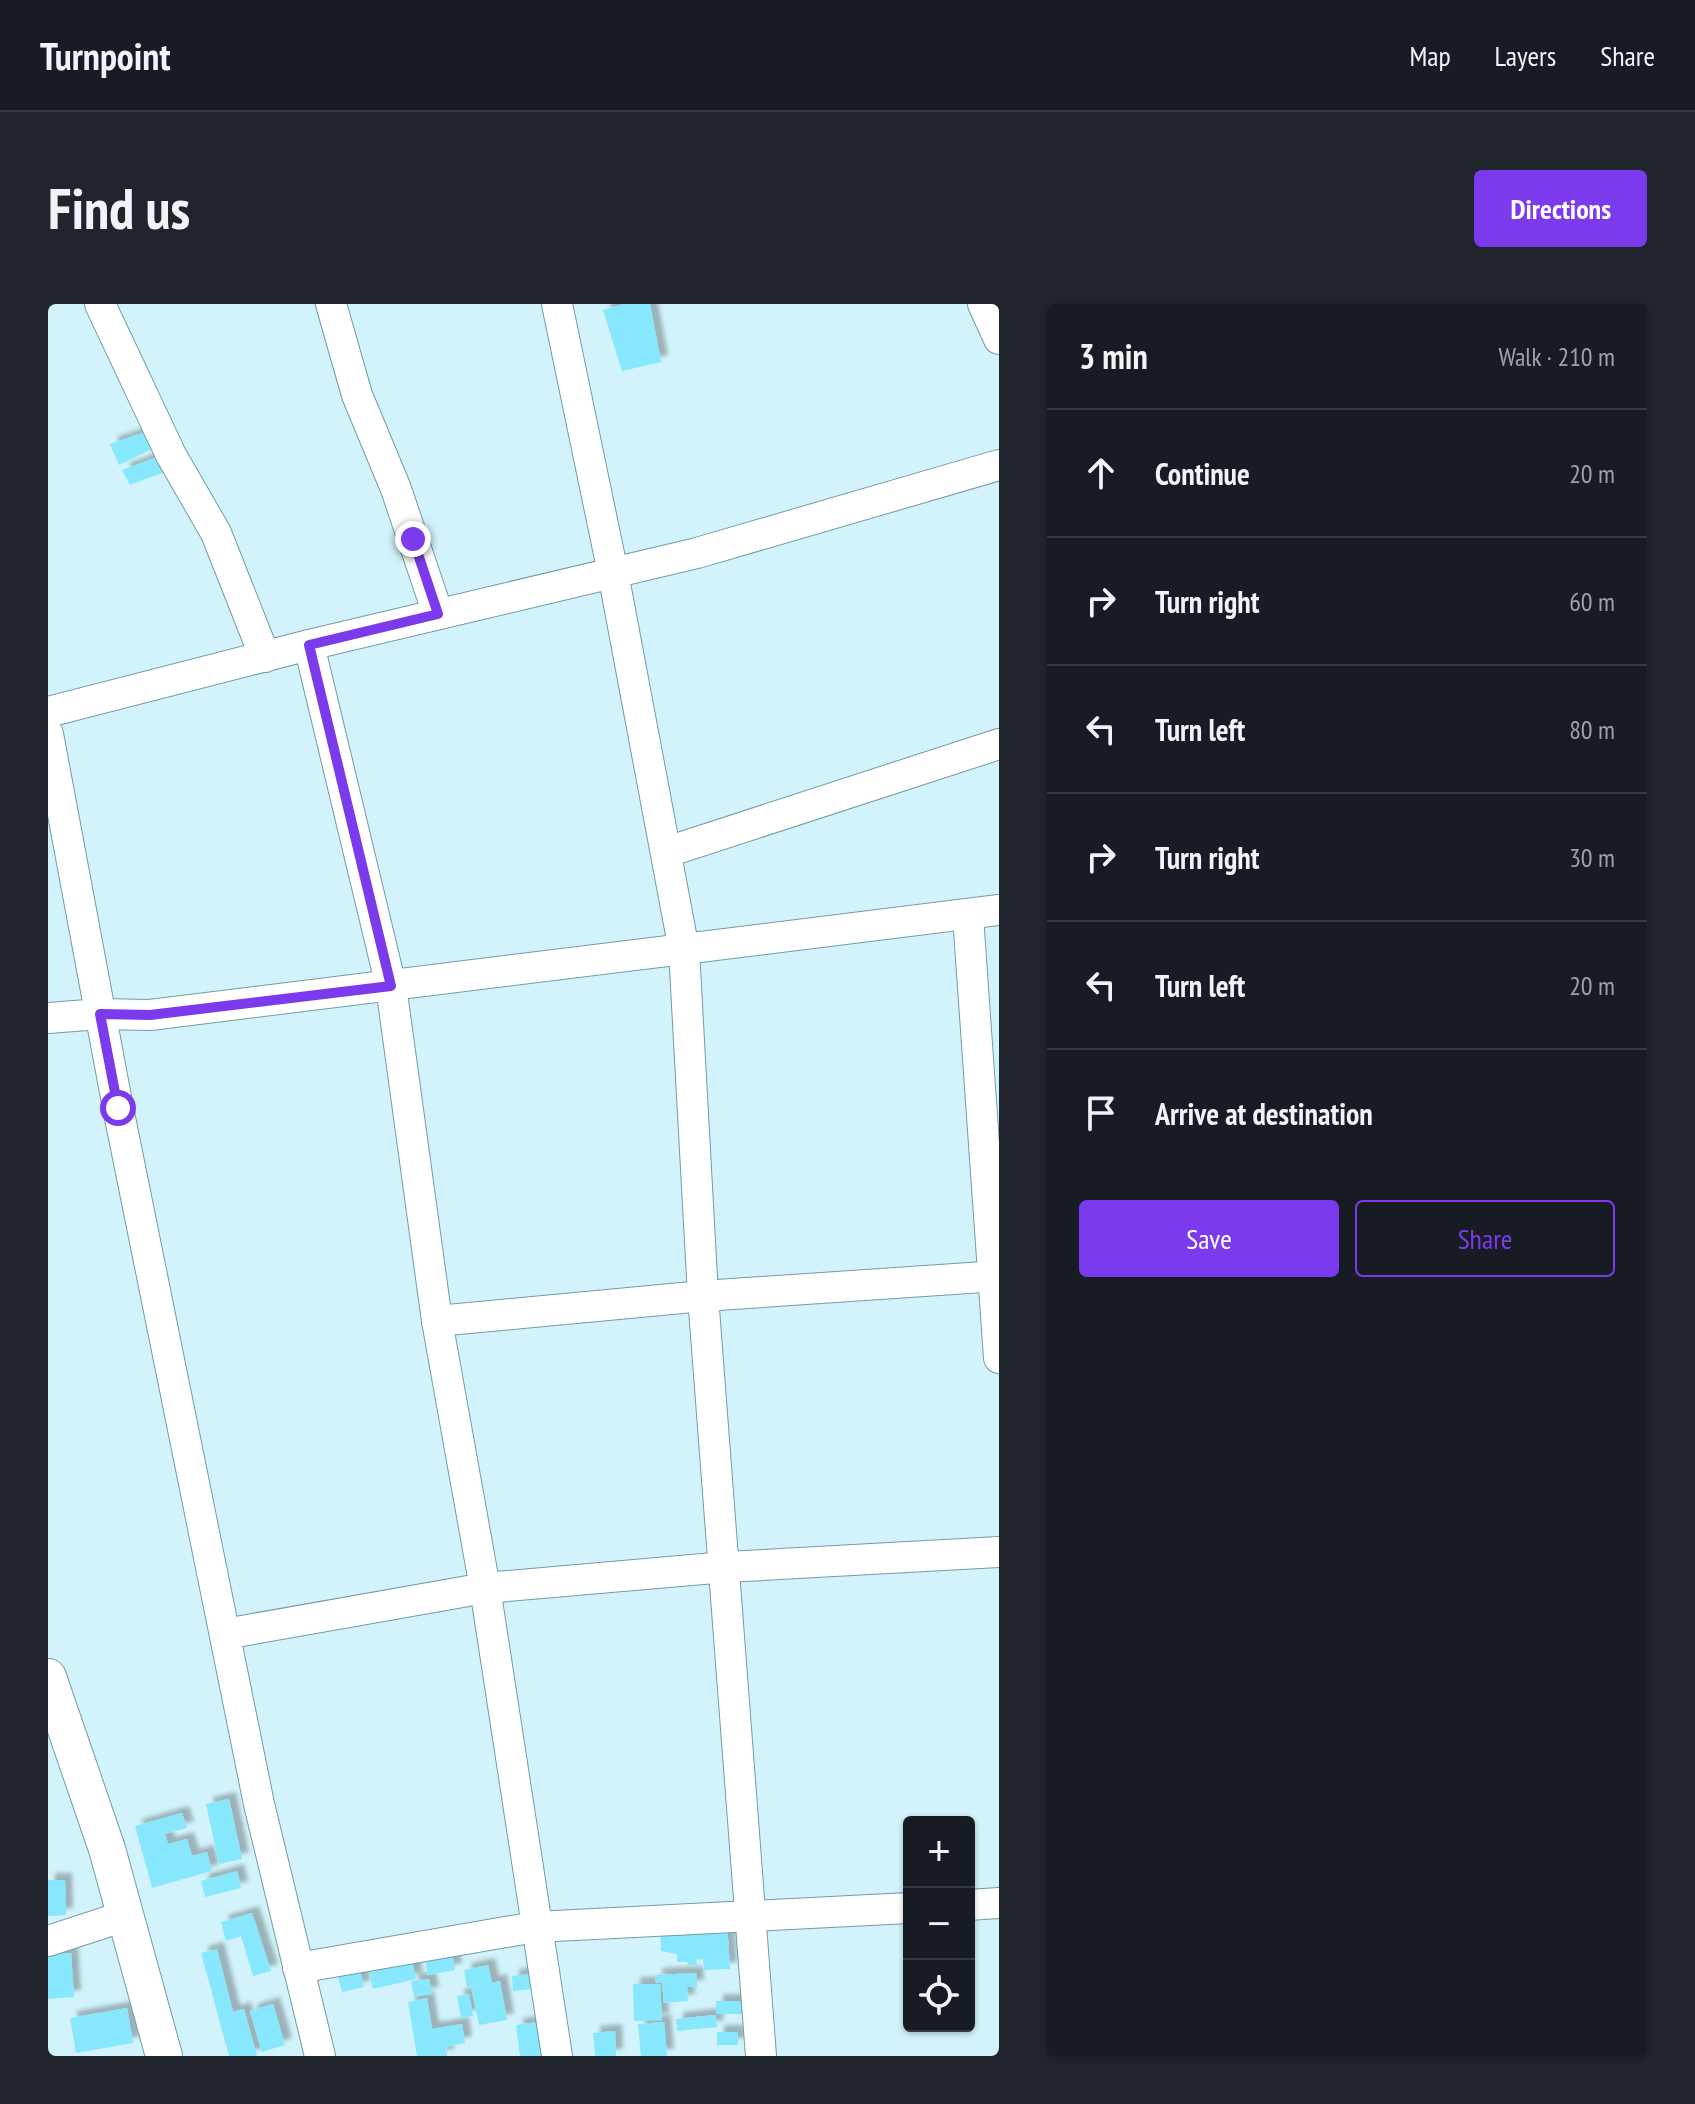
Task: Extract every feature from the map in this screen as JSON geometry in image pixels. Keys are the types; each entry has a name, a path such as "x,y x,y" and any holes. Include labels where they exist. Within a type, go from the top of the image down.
{"street":[{"path":"100,304 164,440 216,533 265,657"},
{"path":"331,304 357,395 396,489 438,614"},
{"path":"557,304 613,573 684,950 703,1296 761,2056"},
{"path":"983,304 999,339"},
{"path":"48,712 309,645 697,553 999,465"},
{"path":"309,645 391,986 437,1321 485,1588 557,2056"},
{"path":"48,734 100,1014 225,1634 320,2056"},
{"path":"667,852 999,744"},
{"path":"48,1018 100,1014 150,1015 999,910"},
{"path":"968,916 996,1277 999,1358"},
{"path":"437,1321 703,1296 996,1277"},
{"path":"225,1634 485,1588 726,1567 999,1552"},
{"path":"48,1677 107,1849 164,2056"},
{"path":"975,1905 999,1903"},
{"path":"298,1968 535,1927 903,1908"},
{"path":"48,1941 125,1916"}],"building":[{"path":"624,304 650,304 661,362 622,371 603,310"},
{"path":"145,432 154,448 119,465 110,444"},
{"path":"160,456 170,470 130,485 122,470"},
{"path":"229,1799 242,1859 219,1864 206,1804"},
{"path":"182,1813 187,1828 165,1834 168,1844 187,1839 192,1856 207,1852 212,1871 152,1888 135,1826"},
{"path":"237,1871 241,1888 205,1897 201,1881"},
{"path":"48,1880 65,1880 66,1915 48,1916"},
{"path":"252,1913 271,1971 253,1976 241,1936 226,1941 221,1922"},
{"path":"727,1923 730,1969 704,1970 703,1959 696,1959 697,1965 688,1965 687,1962 677,1962 677,1954 661,1951 660,1926"},
{"path":"217,1949 233,2012 244,2009 257,2056 229,2056 201,1953"},
{"path":"452,1952 455,1970 428,1975 425,1957"},
{"path":"71,1953 74,1997 48,1999 48,1955"},
{"path":"412,1961 416,1979 373,1989 369,1972"},
{"path":"358,1964 364,1987 342,1992 336,1969"},
{"path":"488,1965 492,1983 500,1981 507,2020 479,2025 471,1987 482,1984 467,1987 464,1970"},
{"path":"696,1973 697,1987 687,1987 688,2001 664,2003 662,1982 656,1983 655,1975"},
{"path":"530,1974 532,1989 513,1991 512,1976"},
{"path":"429,1979 432,1994 414,1996 411,1981"},
{"path":"633,1984 660,1984 662,2020 634,2021"},
{"path":"469,1994 473,2016 461,2018 457,1996"},
{"path":"427,1998 432,2029 462,2024 465,2043 446,2047 447,2056 417,2056 408,2002"},
{"path":"716,2001 742,2001 743,2014 716,2014"},
{"path":"273,2004 285,2045 262,2052 250,2011"},
{"path":"127,2008 133,2043 76,2053 70,2018"},
{"path":"715,2015 717,2027 677,2031 676,2019"},
{"path":"538,2022 542,2056 520,2056 516,2025"},
{"path":"664,2022 667,2056 641,2056 638,2024"},
{"path":"615,2031 616,2056 595,2056 593,2033"},
{"path":"717,2032 738,2032 738,2045 717,2045"}],"route":[{"path":"118,1108 100,1014 150,1015 391,986 309,645 438,614 413,539"}]}
